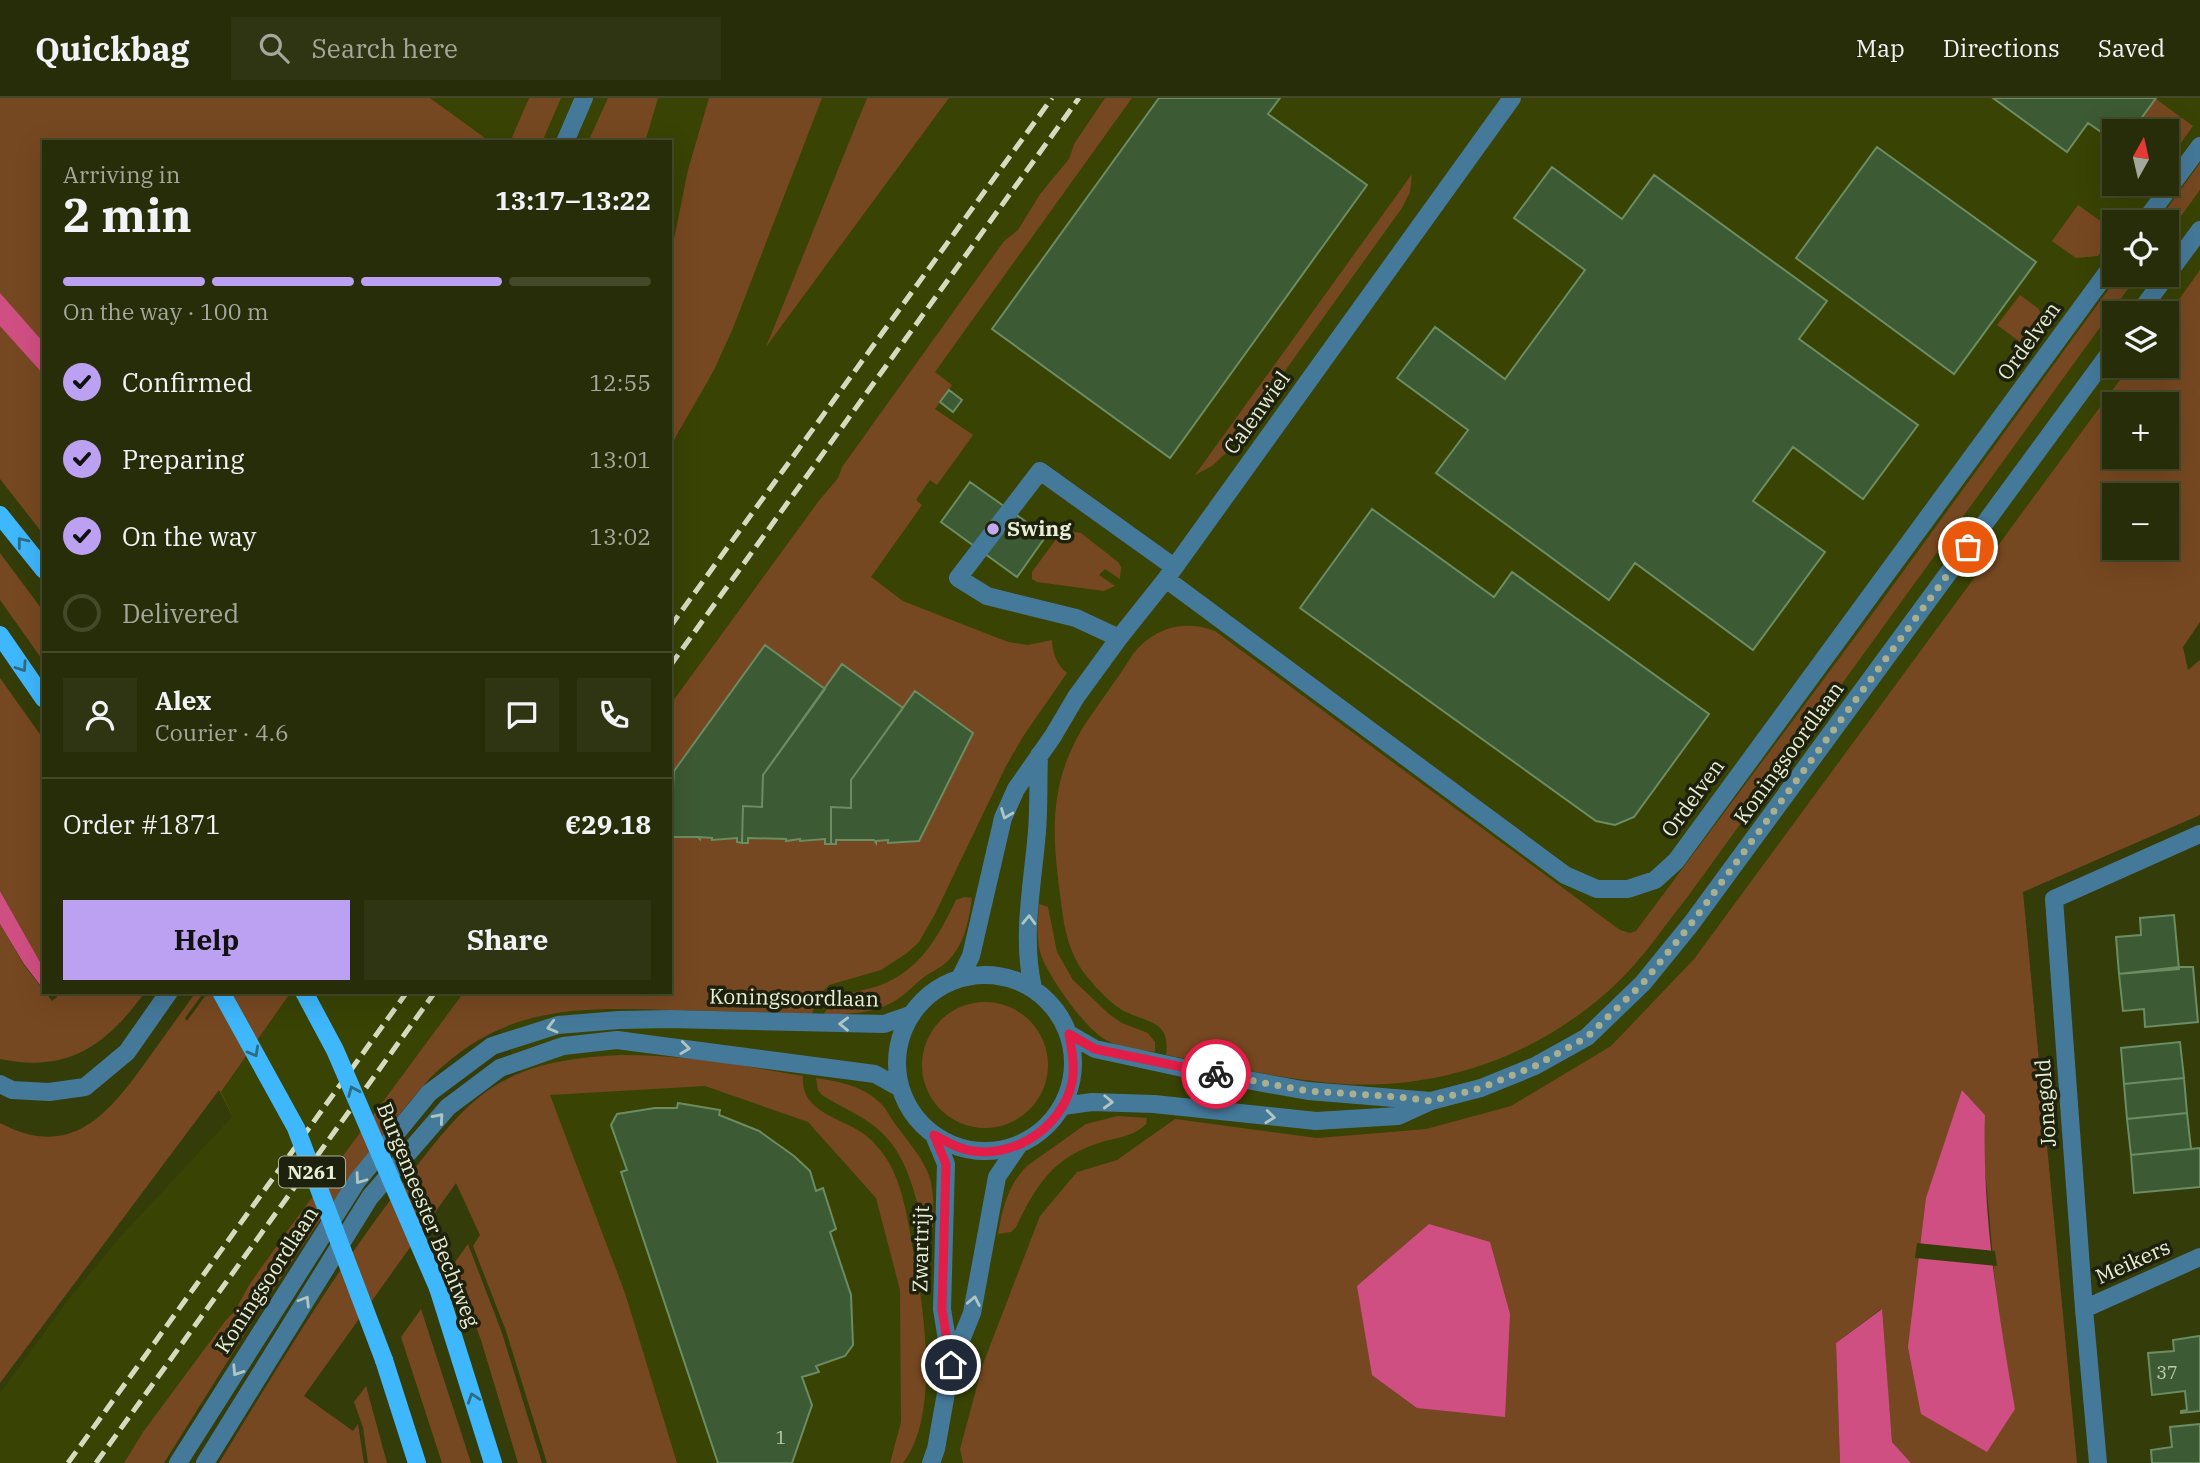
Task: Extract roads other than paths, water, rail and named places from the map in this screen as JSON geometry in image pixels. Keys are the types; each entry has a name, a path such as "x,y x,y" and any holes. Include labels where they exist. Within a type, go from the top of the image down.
{"main road":[{"path":"0,515 42,568"},
{"path":"0,635 42,696"},
{"name":"N261","path":"222,994 296,1128 384,1360 417,1463"},
{"name":"Burgemeester Bechtweg","path":"305,994 335,1050 438,1288 493,1463"}],"street":[{"path":"566,140 584,98"},
{"name":"Calenwiel","path":"960,978 971,956 1003,818 1016,789 1119,638 1170,573 1512,98"},
{"path":"2153,210 2200,146"},
{"path":"2148,301 2200,230"},
{"name":"Ordelven","path":"1119,638 1076,618 987,596 958,578 1040,471 1565,874 1597,889 1628,889 1655,880 1676,861 2102,279"},
{"name":"Koningsoordlaan","path":"1063,1106 1092,1102 1154,1104 1316,1121 1398,1116 1431,1101 1481,1088 1545,1060 1587,1037 1643,983 1700,913 2102,363"},
{"path":"1033,988 1027,964 1030,895 1037,830 1039,755"},
{"name":"Jonagold","path":"2098,1463 2054,899 2200,834"},
{"path":"985,974 1010,978 1033,988 1061,1016 1069,1034 1074,1059 1072,1084 1063,1106 1051,1123 1018,1146 989,1152 960,1148 934,1135 919,1122 900,1088 897,1063 900,1038 910,1015 924,999 941,986 960,978 985,974"},
{"path":"0,1084 12,1090 49,1093 85,1087 127,1052 168,994"},
{"name":"Koningsoordlaan","path":"178,1463 357,1181 429,1093 492,1046 558,1025 607,1021 670,1019 884,1024 910,1015"},
{"name":"Koningsoordlaan","path":"1069,1034 1095,1049 1192,1070 1308,1091 1431,1101"},
{"name":"Koningsoordlaan","path":"205,1463 370,1197 448,1107 500,1068 563,1046 617,1040 875,1074 900,1088"},
{"name":"Zwartrijt","path":"934,1135 946,1164 942,1309 951,1365"},
{"name":"Zwartrijt","path":"931,1463 951,1365 972,1312 997,1178 1018,1146"},
{"name":"Meikers","path":"2084,1309 2200,1257"}],"railway":[{"path":"672,624 1052,98"},
{"path":"672,663 1079,98"},
{"path":"68,1463 406,994"},
{"path":"96,1463 434,994"}],"place":[{"name":"Swing","path":"993,529"}]}
